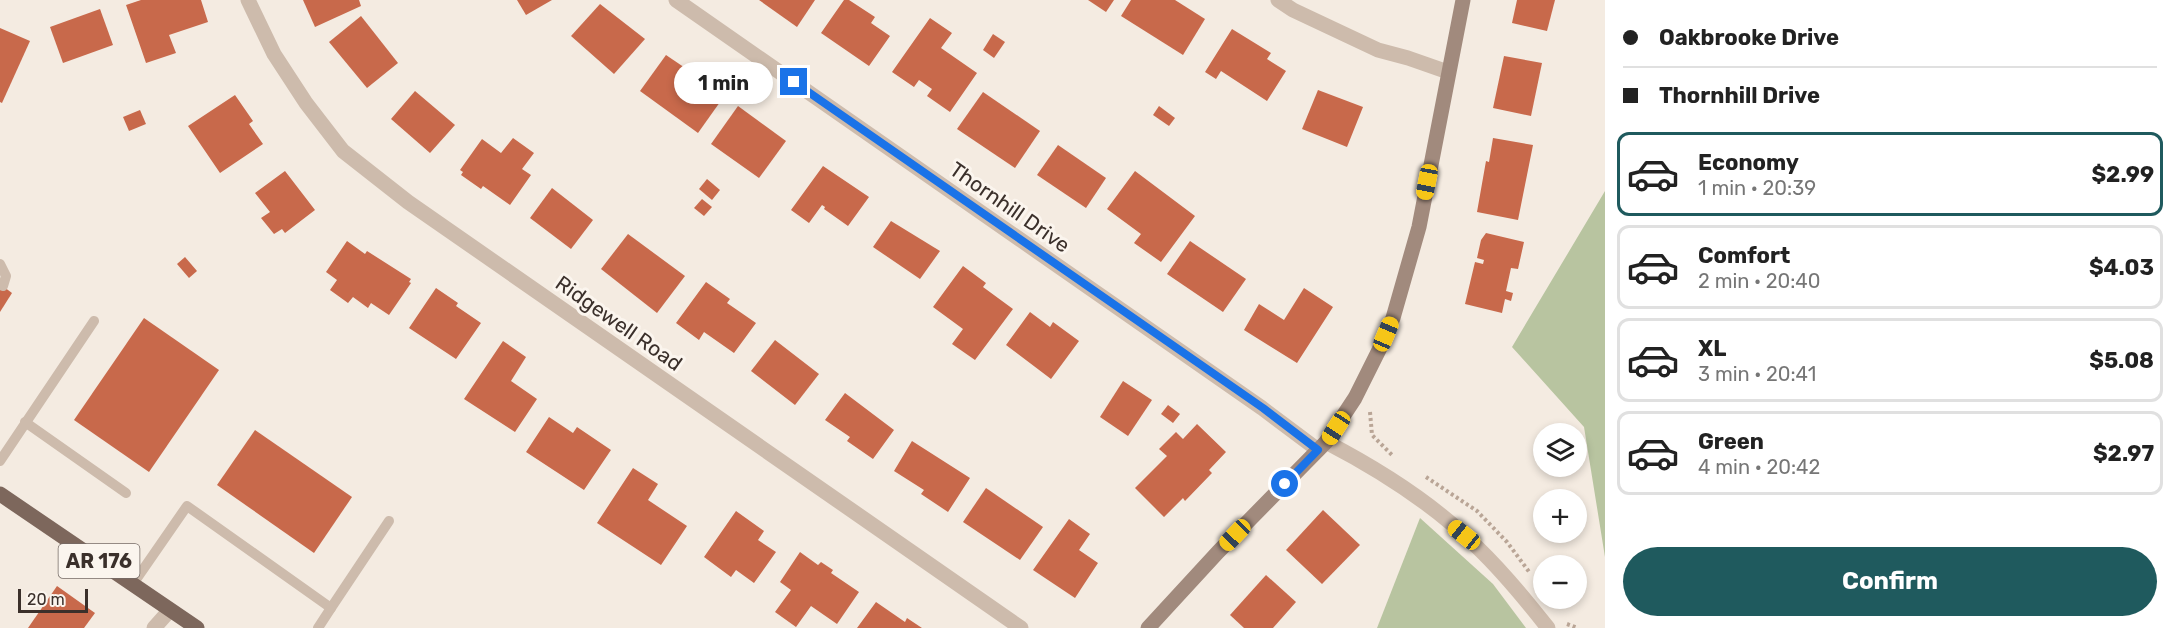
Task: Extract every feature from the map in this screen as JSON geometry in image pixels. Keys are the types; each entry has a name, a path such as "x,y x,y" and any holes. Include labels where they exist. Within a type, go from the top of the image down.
{"main road":[{"name":"AR 176","path":"0,494 197,628"}],"street":[{"name":"Ridgewell Road","path":"248,0 274,54 306,103 343,151 366,170 417,209 1021,628"},
{"name":"Thornhill Drive","path":"676,0 1263,408 1322,446 1386,476 1424,502 1477,546 1518,590 1548,628"},
{"path":"1278,0 1293,10 1378,50 1448,72"},
{"path":"1148,628 1218,552 1322,446 1355,398 1393,318 1419,227 1463,0"},
{"path":"154,628 170,610"}],"lane":[{"path":"0,264 6,276 3,286"},
{"path":"0,461 94,321"},
{"path":"26,422 126,493"},
{"path":"133,584 187,506 331,608"},
{"path":"318,628 389,521"}],"path":[{"path":"1369,407 1372,435 1386,451 1395,457"},
{"path":"1422,475 1477,511 1508,542 1533,576"}],"green space":[{"path":"1605,191 1605,557 1587,446 1587,423 1580,423 1512,347"},
{"path":"1420,518 1493,584 1526,628 1377,628"}],"building":[{"path":"141,0 201,0 208,22 169,35 176,53 146,63 126,5"},
{"path":"303,0 359,0 361,6 315,27"},
{"path":"517,0 552,0 526,15"},
{"path":"759,0 815,0 797,27"},
{"path":"844,0 849,0 875,17 871,23 890,36 869,66 821,33"},
{"path":"1088,0 1114,0 1106,12"},
{"path":"1131,0 1175,0 1205,19 1183,55 1121,16"},
{"path":"1517,0 1555,0 1547,31 1512,23"},
{"path":"600,4 645,39 614,74 571,36"},
{"path":"100,9 113,45 63,63 50,27"},
{"path":"361,16 398,63 367,88 329,42"},
{"path":"930,18 952,33 941,48 977,73 950,112 927,96 932,89 919,80 914,87 892,72"},
{"path":"0,28 30,41 2,103 0,102"},
{"path":"1232,29 1271,53 1267,59 1286,71 1267,101 1221,71 1216,79 1205,72"},
{"path":"993,34 1005,42 994,58 983,50"},
{"path":"666,55 725,95 698,133 640,91"},
{"path":"1504,56 1542,63 1531,116 1493,108"},
{"path":"1318,90 1363,107 1347,147 1302,129"},
{"path":"415,91 455,125 430,153 391,119"},
{"path":"983,92 1040,131 1015,168 957,129"},
{"path":"235,95 253,121 249,124 263,144 220,173 188,126"},
{"path":"738,106 786,141 759,178 711,144"},
{"path":"1159,106 1175,118 1169,126 1153,115"},
{"path":"140,110 146,124 129,131 123,117"},
{"path":"513,138 534,153 522,169 531,175 510,205 483,186 481,189 461,175 463,172 460,170 482,139 501,153"},
{"path":"1493,138 1533,145 1518,220 1477,212 1486,161 1489,162"},
{"path":"1058,145 1106,178 1086,208 1037,175"},
{"path":"823,166 869,197 848,226 824,209 822,205 809,223 791,210"},
{"path":"285,171 315,210 285,233 282,229 274,234 261,218 270,212 255,193"},
{"path":"1135,171 1195,216 1161,262 1134,243 1141,234 1107,209"},
{"path":"707,179 720,190 712,200 699,189"},
{"path":"552,188 593,220 571,249 530,218"},
{"path":"702,199 712,207 704,216 694,208"},
{"path":"891,221 940,251 920,279 873,247"},
{"path":"1486,233 1524,242 1518,269 1511,268 1506,291 1513,293 1511,301 1505,299 1502,313 1465,304 1475,262 1483,264 1484,260 1477,258 1481,240"},
{"path":"628,234 685,276 657,313 601,269"},
{"path":"347,241 365,254 367,251 411,279 409,282 411,283 389,315 371,303 368,308 353,297 348,303 330,290 337,280 326,272"},
{"path":"1190,241 1246,279 1223,312 1167,274"},
{"path":"185,257 197,271 189,278 177,264"},
{"path":"963,266 986,283 983,287 1013,309 975,360 952,344 963,329 933,307"},
{"path":"706,282 730,299 727,303 756,323 734,353 704,332 699,340 676,323"},
{"path":"0,284 12,293 0,312"},
{"path":"436,288 458,303 456,306 481,323 456,359 409,328"},
{"path":"1304,288 1333,307 1297,363 1244,330 1259,304 1284,320"},
{"path":"1030,312 1050,327 1053,322 1079,341 1051,379 1006,345"},
{"path":"144,318 219,370 149,472 74,420"},
{"path":"775,340 819,374 795,405 751,371"},
{"path":"503,341 526,357 511,381 537,399 515,432 464,399"},
{"path":"1123,381 1152,400 1128,436 1100,417"},
{"path":"845,393 894,430 873,459 847,441 850,437 825,420"},
{"path":"1168,405 1180,414 1173,423 1161,414"},
{"path":"549,417 573,433 577,427 611,450 584,490 526,452"},
{"path":"1197,424 1226,452 1209,470 1212,473 1185,501 1183,498 1164,517 1135,488 1167,456 1159,449 1176,432 1183,439"},
{"path":"255,430 352,497 314,553 217,485"},
{"path":"912,441 970,478 948,512 921,494 924,490 894,471"},
{"path":"633,468 658,484 648,500 687,526 661,565 597,523"},
{"path":"986,488 1043,527 1020,560 963,522"},
{"path":"1323,510 1360,545 1322,584 1286,550"},
{"path":"736,511 764,531 758,540 776,552 754,583 736,570 731,577 704,557"},
{"path":"1069,519 1090,534 1079,550 1098,563 1075,598 1033,570"},
{"path":"800,552 818,565 821,562 833,570 831,573 859,592 837,624 811,606 796,627 775,612 791,590 780,582"},
{"path":"1266,575 1296,602 1273,628 1244,628 1230,615"},
{"path":"57,586 95,613 84,628 28,628"},
{"path":"876,602 905,622 907,618 922,628 857,628"}],"route":[{"path":"794,82 1263,408 1318,450 1285,484"}]}
